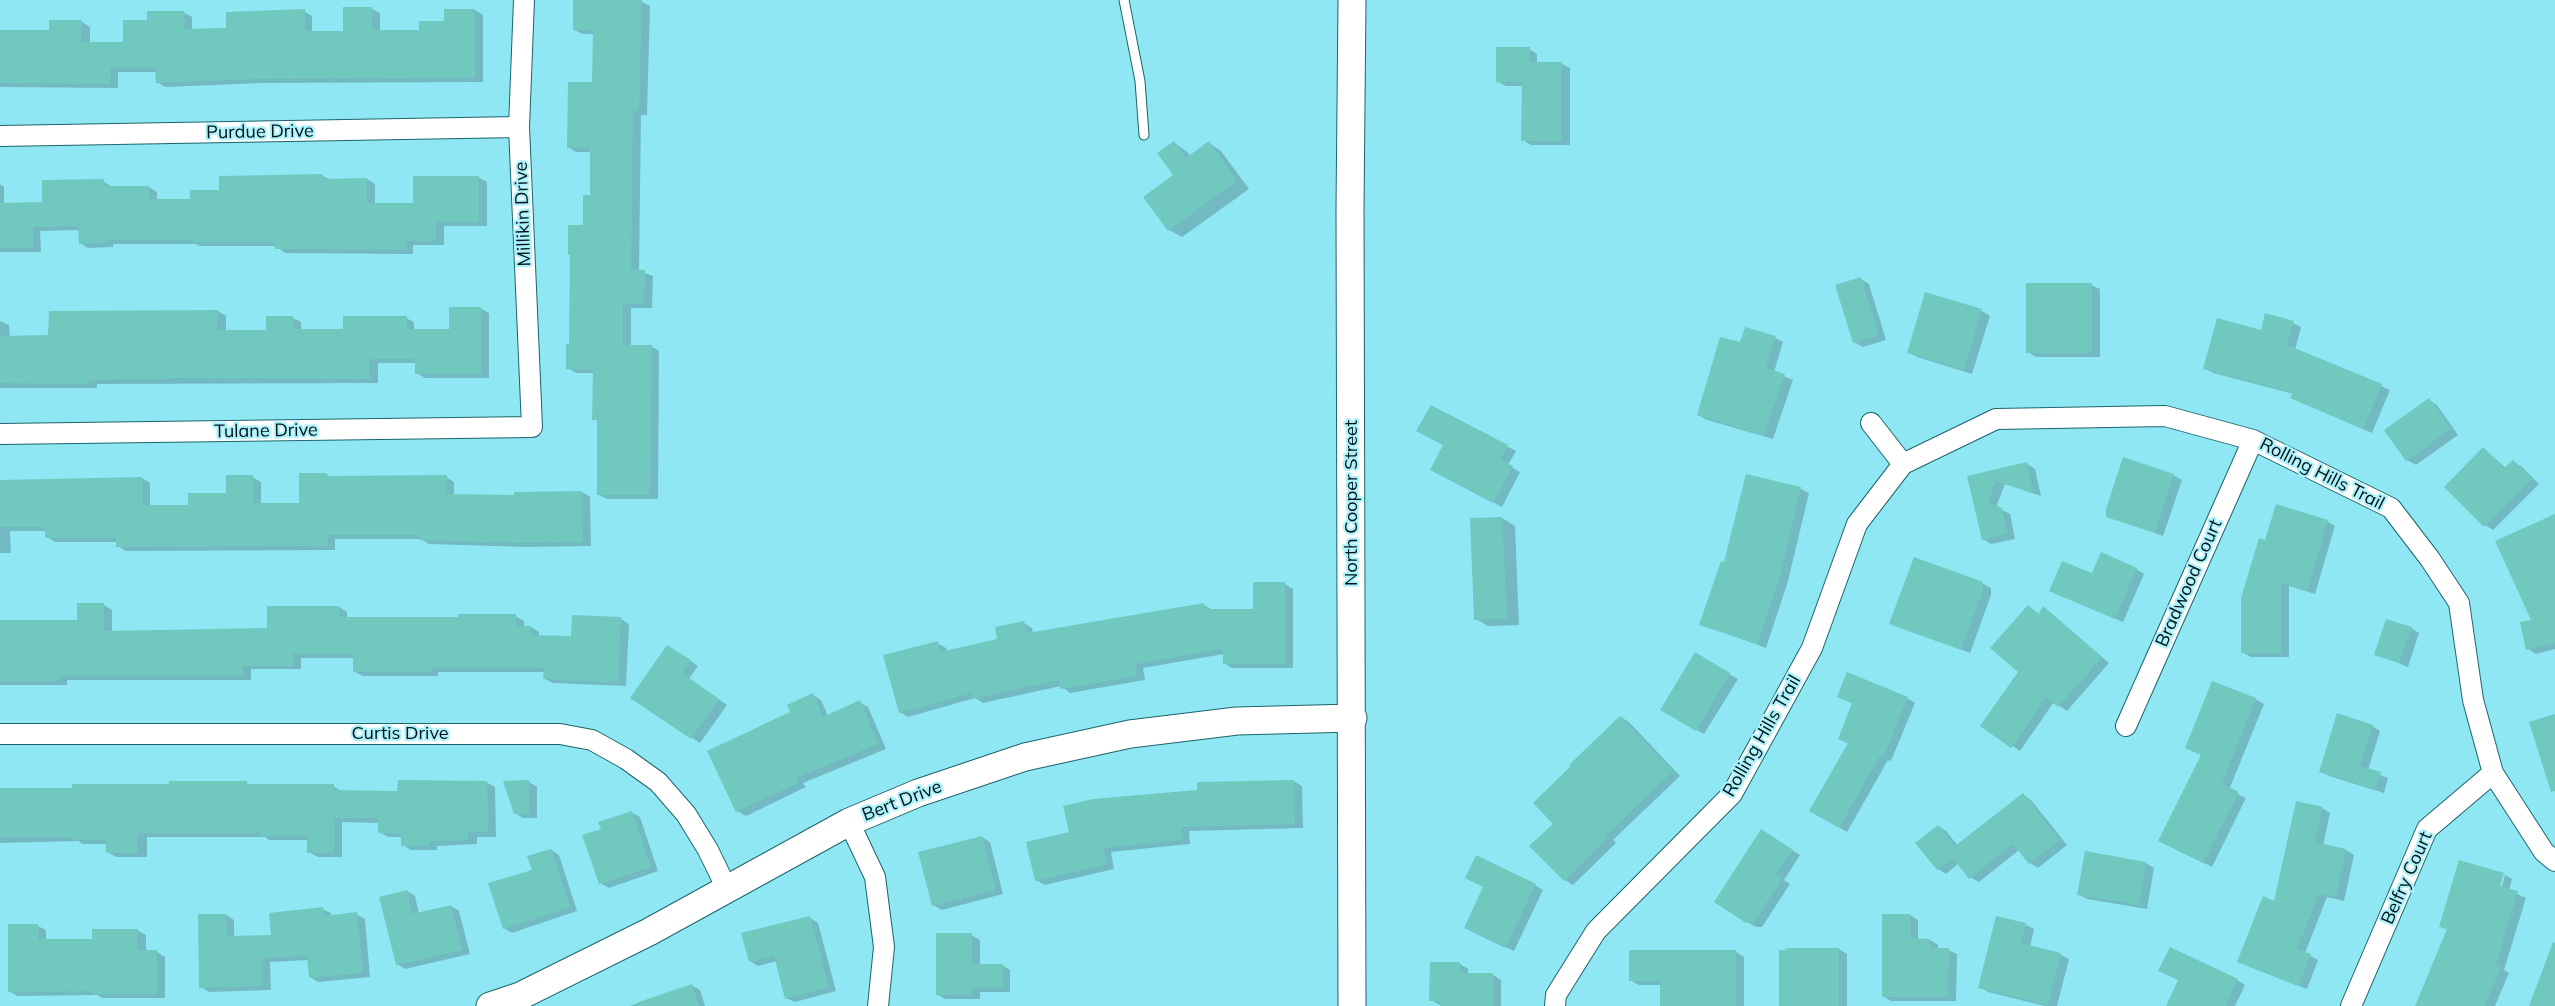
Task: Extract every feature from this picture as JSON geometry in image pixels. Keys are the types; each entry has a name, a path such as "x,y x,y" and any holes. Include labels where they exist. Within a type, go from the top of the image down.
{"main road":[{"name":"North Cooper Street","path":"1352,0 1350,209 1352,1006"},
{"name":"Bert Drive","path":"490,1006 520,996 649,932 849,822 918,793 1024,757 1130,734 1237,721 1353,717"}],"street":[{"name":"Millikin Drive","path":"524,0 519,127 532,427"},
{"name":"Purdue Drive","path":"0,136 519,127"},
{"name":"Rolling Hills Trail","path":"1555,1006 1556,995 1596,931 1732,794 1812,648 1857,524 1903,464 1996,419 2165,416 2253,440 2391,508 2430,559 2459,603 2473,700 2493,773 2544,852 2555,861"},
{"path":"1871,423 1903,464"},
{"name":"Tulane Drive","path":"0,434 532,427"},
{"name":"Bradwood Court","path":"2126,726 2253,440"},
{"name":"Curtis Drive","path":"0,734 560,734 592,740 626,759 658,782 686,814 708,850 727,889"},
{"name":"Belfry Court","path":"2351,1006 2427,829 2493,773"},
{"path":"849,822 875,877 884,947 878,1006"}],"lane":[{"path":"1124,0 1140,81 1144,135"}],"building":[{"path":"573,0 642,0 639,111 633,111 631,269 645,270 644,304 623,304 623,345 652,345 650,495 597,495 597,420 592,420 593,369 566,369 566,344 569,344 568,225 583,225 583,195 590,195 590,148 567,148 568,82 592,82 593,30 573,30"},
{"path":"343,7 372,7 372,30 419,30 419,21 444,21 444,9 475,9 475,78 253,79 156,83 155,68 110,68 110,84 0,83 0,30 49,30 49,20 82,20 82,42 123,42 123,20 147,20 147,11 184,11 184,29 226,28 226,12 305,9 305,31 343,31"},
{"path":"1496,47 1530,47 1530,62 1562,62 1562,141 1521,141 1522,82 1496,82"},
{"path":"1174,141 1186,158 1209,141 1237,181 1168,231 1143,197 1173,175 1157,153"},
{"path":"323,174 323,179 367,178 367,203 413,203 413,176 479,176 479,222 436,222 436,241 406,241 406,250 275,249 275,242 190,242 190,240 105,240 105,243 79,244 78,226 33,227 33,248 0,248 0,203 42,202 42,180 104,179 104,186 149,186 149,199 190,199 190,190 219,190 219,176"},
{"path":"1861,277 1879,335 1853,343 1835,285"},
{"path":"2026,283 2092,283 2092,353 2026,353"},
{"path":"1925,292 1982,309 1964,370 1907,353"},
{"path":"449,307 481,307 481,374 415,374 415,359 370,359 370,379 183,378 89,380 89,384 0,383 0,336 48,335 49,311 218,310 218,330 266,330 266,316 293,316 293,329 343,329 343,316 407,316 407,329 449,329"},
{"path":"2265,313 2294,321 2287,345 2382,384 2363,429 2290,398 2293,393 2203,369 2217,318 2261,330"},
{"path":"1745,327 1776,336 1766,368 1785,374 1764,436 1697,415 1720,337 1740,342"},
{"path":"2429,398 2451,429 2406,461 2384,430"},
{"path":"1431,405 1508,445 1500,460 1513,466 1493,503 1430,470 1443,445 1416,431"},
{"path":"2483,447 2504,468 2513,460 2532,479 2484,527 2444,487"},
{"path":"2123,457 2174,474 2155,533 2106,517 2106,509"},
{"path":"2027,462 2033,493 1996,481 1988,502 2002,508 2008,534 1982,540 1967,476"},
{"path":"299,473 327,473 327,476 447,475 446,494 514,495 514,492 582,491 583,542 515,543 419,540 420,535 327,535 328,546 116,547 116,538 45,538 45,527 0,527 0,480 142,477 142,505 188,505 188,493 226,493 226,475 253,475 253,503 299,503"},
{"path":"1746,474 1801,487 1780,576 1757,644 1699,625 1721,561 1724,562"},
{"path":"2276,504 2328,520 2307,591 2281,583 2281,653 2241,653 2241,598 2259,538 2265,540"},
{"path":"2555,514 2555,643 2526,650 2520,622 2531,620 2495,541"},
{"path":"1502,517 1507,618 1474,620 1470,518"},
{"path":"2101,552 2137,568 2115,619 2049,591 2062,561 2092,573"},
{"path":"1914,557 1983,582 1983,590 1961,650 1889,624"},
{"path":"1253,582 1285,582 1286,664 1223,664 1223,649 1135,664 1137,676 1060,689 1059,680 973,699 972,693 899,713 883,655 938,641 940,652 997,639 995,627 1024,621 1027,633 1204,603 1205,609 1253,609"},
{"path":"77,603 104,603 104,631 267,628 267,606 339,606 339,617 458,617 458,614 516,614 516,626 531,626 531,635 571,636 572,615 621,617 618,683 543,679 544,668 431,668 431,672 353,672 353,654 293,654 293,666 243,666 243,676 59,676 59,681 0,681 0,620 77,620"},
{"path":"2028,605 2039,614 2043,606 2102,657 2058,707 2046,697 2011,748 1980,726 2018,672 1990,648"},
{"path":"2386,619 2412,627 2399,663 2374,655"},
{"path":"667,645 691,660 682,673 719,699 691,739 630,698"},
{"path":"1695,652 1730,673 1696,731 1660,710"},
{"path":"1847,672 1908,697 1883,758 1879,757 1839,828 1809,811 1848,743 1838,739 1852,703 1837,697"},
{"path":"2212,681 2256,698 2222,784 2239,792 2203,863 2158,841 2201,755 2185,748"},
{"path":"813,693 823,717 860,700 878,744 796,778 798,783 736,812 707,751 790,712 787,705"},
{"path":"2337,713 2373,725 2360,766 2381,772 2375,789 2319,772"},
{"path":"2555,714 2555,791 2551,792 2529,722"},
{"path":"1620,716 1673,771 1606,835 1608,837 1564,881 1529,846 1553,824 1533,803"},
{"path":"398,780 487,781 488,832 468,832 468,840 429,841 429,846 401,846 401,833 378,833 378,818 334,818 334,853 307,853 307,836 259,836 259,833 138,833 138,853 106,853 106,840 72,840 72,837 0,837 0,788 72,788 72,784 169,784 169,781 247,781 247,784 334,784 334,790 397,791"},
{"path":"529,780 529,814 514,814 503,781"},
{"path":"1294,780 1295,824 1181,827 1183,840 1103,848 1107,864 1035,881 1026,842 1069,832 1063,806 1093,799 1197,790 1197,782"},
{"path":"2023,793 2060,840 2029,864 2013,844 1969,879 1953,858 1937,870 1915,843 1938,825 1955,846"},
{"path":"2296,801 2323,807 2315,842 2346,849 2336,897 2319,894 2297,949 2311,954 2298,986 2237,962 2263,896 2274,901"},
{"path":"632,811 651,867 599,884 582,835 601,829 598,822"},
{"path":"1761,829 1793,850 1776,874 1782,879 1753,923 1746,923 1714,902"},
{"path":"982,836 996,890 932,906 918,852"},
{"path":"551,849 570,907 503,929 488,883 532,870 527,856"},
{"path":"2085,851 2146,862 2139,905 2077,895"},
{"path":"1476,855 1536,884 1505,948 1464,928 1483,887 1465,878"},
{"path":"2459,860 2504,873 2500,886 2518,891 2496,965 2501,967 2485,1006 2415,1006 2447,929 2439,927"},
{"path":"407,890 412,914 451,905 462,950 396,965 379,897"},
{"path":"323,907 324,916 357,912 363,973 309,978 307,956 262,958 263,986 199,988 198,914 226,914 227,936 271,935 269,913"},
{"path":"1882,914 1910,914 1910,938 1930,939 1930,948 1949,948 1948,997 1882,997"},
{"path":"810,916 829,987 785,999 774,956 749,962 741,933"},
{"path":"1996,916 2026,923 2021,943 2061,953 2048,1005 1978,988"},
{"path":"8,924 38,924 38,939 92,939 92,929 138,929 138,950 157,950 157,994 92,994 92,991 8,992"},
{"path":"936,933 972,933 972,964 1003,964 1003,988 972,988 972,995 936,995"},
{"path":"2553,942 2555,943 2555,1006 2529,1006"},
{"path":"2170,947 2238,979 2225,1006 2166,1006 2178,980 2158,971"},
{"path":"1784,948 1839,948 1839,1006 1779,1006 1779,950 1788,950"},
{"path":"1629,950 1736,950 1736,1006 1660,1006 1660,981 1629,981"},
{"path":"1430,962 1460,962 1460,973 1493,973 1493,1006 1440,1006 1440,1001 1429,1001"},
{"path":"692,984 699,1006 636,1006 636,1003"}]}
